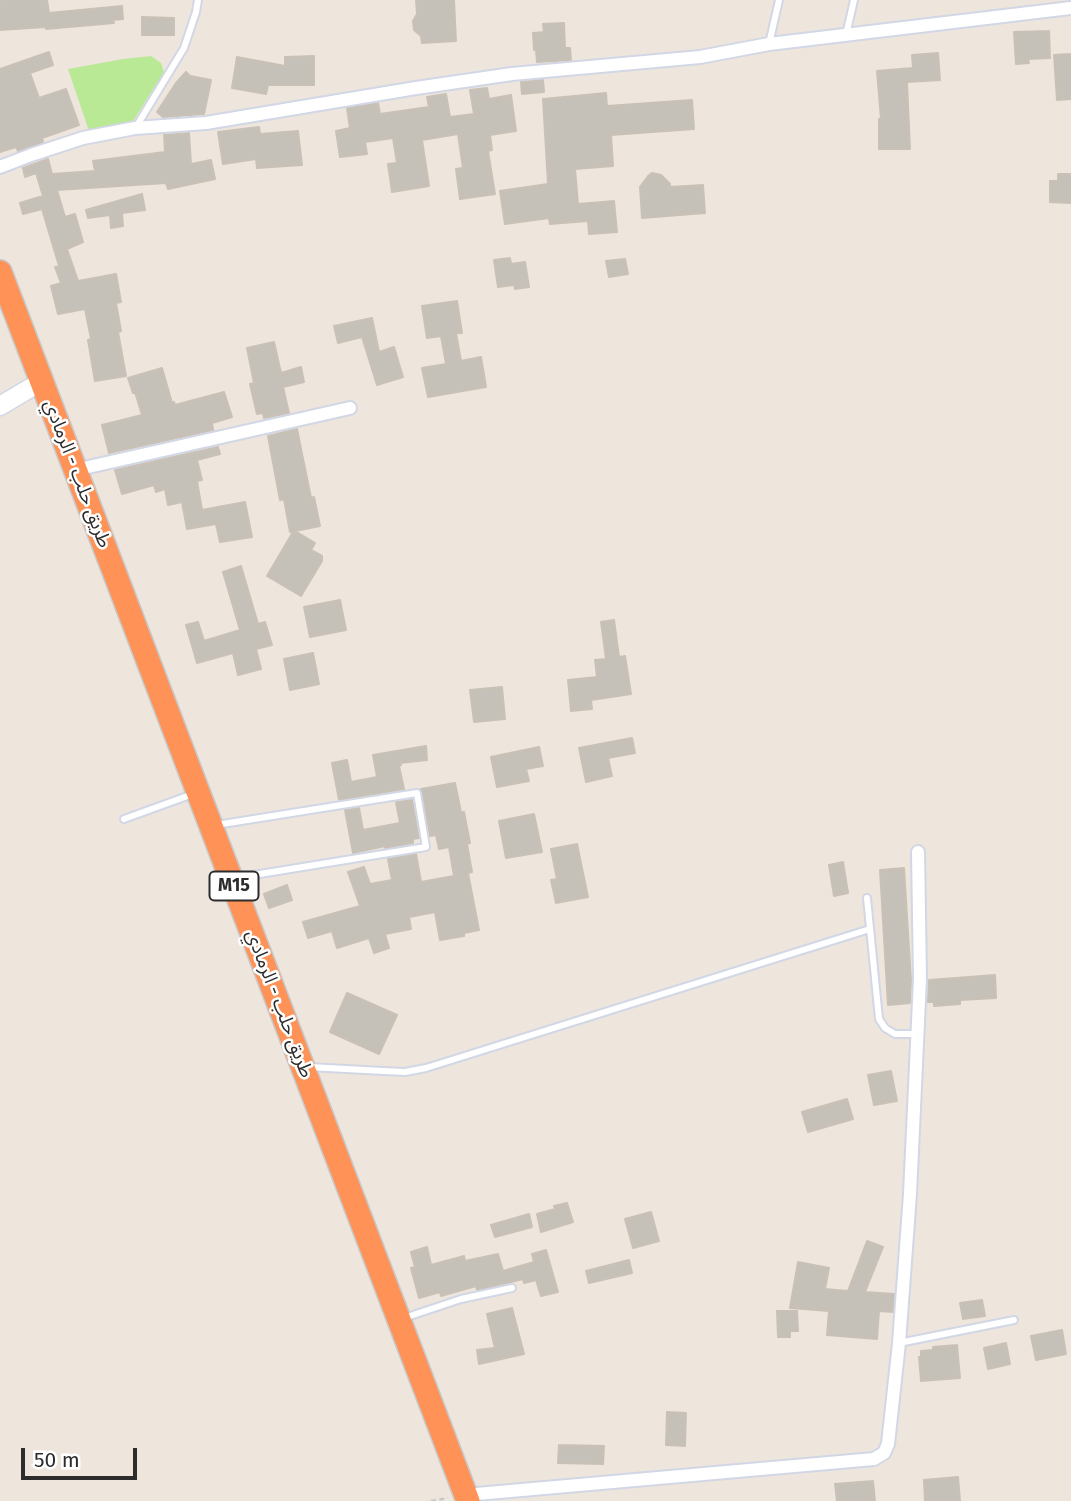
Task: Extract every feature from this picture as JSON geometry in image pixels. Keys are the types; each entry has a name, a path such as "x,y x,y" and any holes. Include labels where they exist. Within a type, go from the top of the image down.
{"highway":[{"name":"طريق حلب - الرمادي","path":"0,272 467,1498"}],"street":[{"path":"0,167 83,138 135,128 206,124 498,76 700,57 769,44 1071,8"},
{"path":"0,406 42,381"},
{"path":"75,470 350,408"},
{"path":"467,1498 873,1459 884,1453 888,1444 899,1343 910,1194 920,979 918,852"}],"lane":[{"path":"135,128 184,48 198,0"},
{"path":"769,44 779,0"},
{"path":"846,35 854,0"},
{"path":"124,819 198,792"},
{"path":"211,826 417,793 426,847 231,878"},
{"path":"867,898 879,1018 885,1028 895,1034 917,1034"},
{"path":"303,1067 383,1072 426,1068 870,929"},
{"path":"399,1319 461,1299 512,1288"},
{"path":"899,1343 1014,1320"}],"green space":[{"path":"151,56 161,63 164,72 132,123 89,131 68,69"}],"building":[{"path":"0,0 47,0 49,13 122,6 123,19 113,20 114,23 0,30"},
{"path":"416,0 454,0 456,41 422,43 421,36 414,30"},
{"path":"142,17 174,18 174,35 142,35"},
{"path":"564,23 565,48 570,48 571,60 537,62 533,33 544,32 543,24"},
{"path":"1049,31 1050,58 1028,59 1029,63 1016,64 1014,32"},
{"path":"49,52 53,65 30,73 39,98 66,89 79,125 42,138 43,142 18,151 16,147 0,152 0,69"},
{"path":"938,53 940,80 907,82 910,149 879,149 881,119 877,71 913,68 912,55"},
{"path":"1071,54 1071,99 1057,100 1054,55"},
{"path":"314,56 314,85 268,85 266,94 232,88 237,57 285,66 285,57"},
{"path":"186,72 190,76 211,80 204,114 163,117 157,112"},
{"path":"543,80 544,92 522,94 521,82"},
{"path":"487,88 489,99 511,95 516,131 490,135 492,150 488,151 495,194 460,199 456,169 463,168 458,134 422,140 429,186 392,192 388,164 397,163 393,138 365,142 367,154 340,157 336,131 350,128 347,108 378,103 380,114 429,107 427,97 446,94 450,117 474,114 470,90"},
{"path":"606,93 607,106 692,100 694,129 611,135 613,166 575,169 578,204 614,201 617,232 589,234 588,221 550,224 549,218 505,224 500,191 548,184 543,99"},
{"path":"259,127 260,134 298,131 302,165 257,168 256,159 223,164 218,132"},
{"path":"189,133 191,164 211,160 215,179 168,189 166,183 57,190 65,217 75,214 83,242 67,249 78,281 116,274 121,302 116,303 121,331 118,332 126,376 95,381 85,309 58,314 51,286 61,283 55,267 59,266 42,209 23,214 20,203 43,196 36,173 25,177 23,168 48,159 52,174 95,171 93,161 165,152 164,135"},
{"path":"652,173 661,175 670,187 703,185 705,213 642,218 640,187"},
{"path":"1058,174 1071,174 1071,203 1050,202 1050,181 1058,181"},
{"path":"142,194 145,210 122,213 123,226 111,228 110,215 88,218 86,210"},
{"path":"510,258 511,264 525,262 529,287 498,287 494,260"},
{"path":"625,259 628,274 609,277 606,261"},
{"path":"457,301 462,333 456,333 461,361 481,357 486,387 428,397 422,368 446,364 441,336 427,338 422,306"},
{"path":"372,318 379,352 394,347 403,377 377,385 362,337 338,343 334,326"},
{"path":"274,342 281,373 301,367 304,382 283,387 289,413 264,418 263,413 257,414 250,384 254,383 247,348"},
{"path":"162,368 172,403 175,405 224,392 232,417 212,423 213,430 109,453 102,425 142,415 128,378"},
{"path":"297,429 311,498 314,497 320,526 295,531 315,543 311,550 322,556 322,561 301,596 267,576 293,532 290,532 284,499 280,500 268,436"},
{"path":"218,447 220,454 197,460 202,480 197,481 202,510 245,502 252,537 220,542 216,524 187,529 182,502 168,505 165,489 156,492 154,485 122,494 115,470"},
{"path":"241,566 258,624 265,622 272,645 256,649 261,669 238,675 233,653 197,663 186,625 198,622 204,641 240,630 223,572"},
{"path":"340,600 346,630 310,637 304,607"},
{"path":"614,620 619,657 625,656 631,694 591,700 592,709 571,711 568,680 597,677 595,660 606,659 601,622"},
{"path":"313,653 319,684 290,690 284,659"},
{"path":"502,687 505,719 474,722 470,690"},
{"path":"632,738 635,753 608,758 612,776 586,782 579,748"},
{"path":"426,746 427,760 400,763 404,789 339,800 332,763 347,760 351,782 377,777 373,755"},
{"path":"539,747 543,766 526,769 529,781 497,787 491,757"},
{"path":"455,783 470,843 467,844 472,872 468,873 479,930 440,940 435,912 409,917 411,929 385,934 389,948 374,953 369,938 337,948 332,931 308,938 303,922 360,906 348,872 364,867 370,884 392,880 388,859 416,854 421,882 454,876 449,847 439,849 436,835 430,836 421,789"},
{"path":"412,800 419,838 413,839 413,843 353,853 345,810 359,808 363,830 400,823 396,802"},
{"path":"534,814 542,852 506,858 499,821"},
{"path":"577,844 588,897 556,903 551,880 557,879 551,849"},
{"path":"843,862 848,893 834,896 829,865"},
{"path":"904,868 910,1003 888,1005 880,870"},
{"path":"287,885 292,900 269,908 264,894"},
{"path":"995,975 996,998 960,1000 960,1004 934,1006 934,1002 928,1002 929,980"},
{"path":"347,993 397,1015 379,1054 330,1032"},
{"path":"891,1071 897,1101 874,1105 868,1075"},
{"path":"847,1099 853,1119 808,1132 802,1112"},
{"path":"567,1203 573,1222 541,1232 537,1214"},
{"path":"651,1212 659,1241 633,1248 625,1219"},
{"path":"529,1214 532,1227 495,1237 491,1225"},
{"path":"867,1241 883,1247 865,1292 894,1294 893,1312 879,1311 877,1339 827,1335 829,1311 790,1308 798,1262 829,1268 825,1289 848,1291"},
{"path":"427,1247 431,1265 464,1256 465,1261 498,1254 503,1271 534,1262 532,1254 546,1250 558,1292 541,1296 536,1280 524,1283 523,1279 477,1290 476,1286 441,1296 440,1292 419,1298 411,1268 415,1267 411,1252"},
{"path":"629,1260 632,1273 589,1283 586,1271"},
{"path":"982,1300 985,1316 963,1319 960,1303"},
{"path":"512,1308 524,1354 479,1364 477,1350 495,1348 487,1314"},
{"path":"777,1311 797,1311 798,1331 790,1331 790,1337 778,1337"},
{"path":"1062,1330 1066,1354 1036,1360 1031,1336"},
{"path":"1006,1343 1010,1364 988,1369 984,1348"},
{"path":"957,1345 960,1378 921,1381 921,1351"},
{"path":"667,1412 686,1413 685,1446 666,1445"},
{"path":"559,1445 604,1446 603,1464 558,1463"},
{"path":"958,1477 960,1501 925,1501 924,1480"},
{"path":"873,1481 875,1501 837,1501 835,1484"}]}
